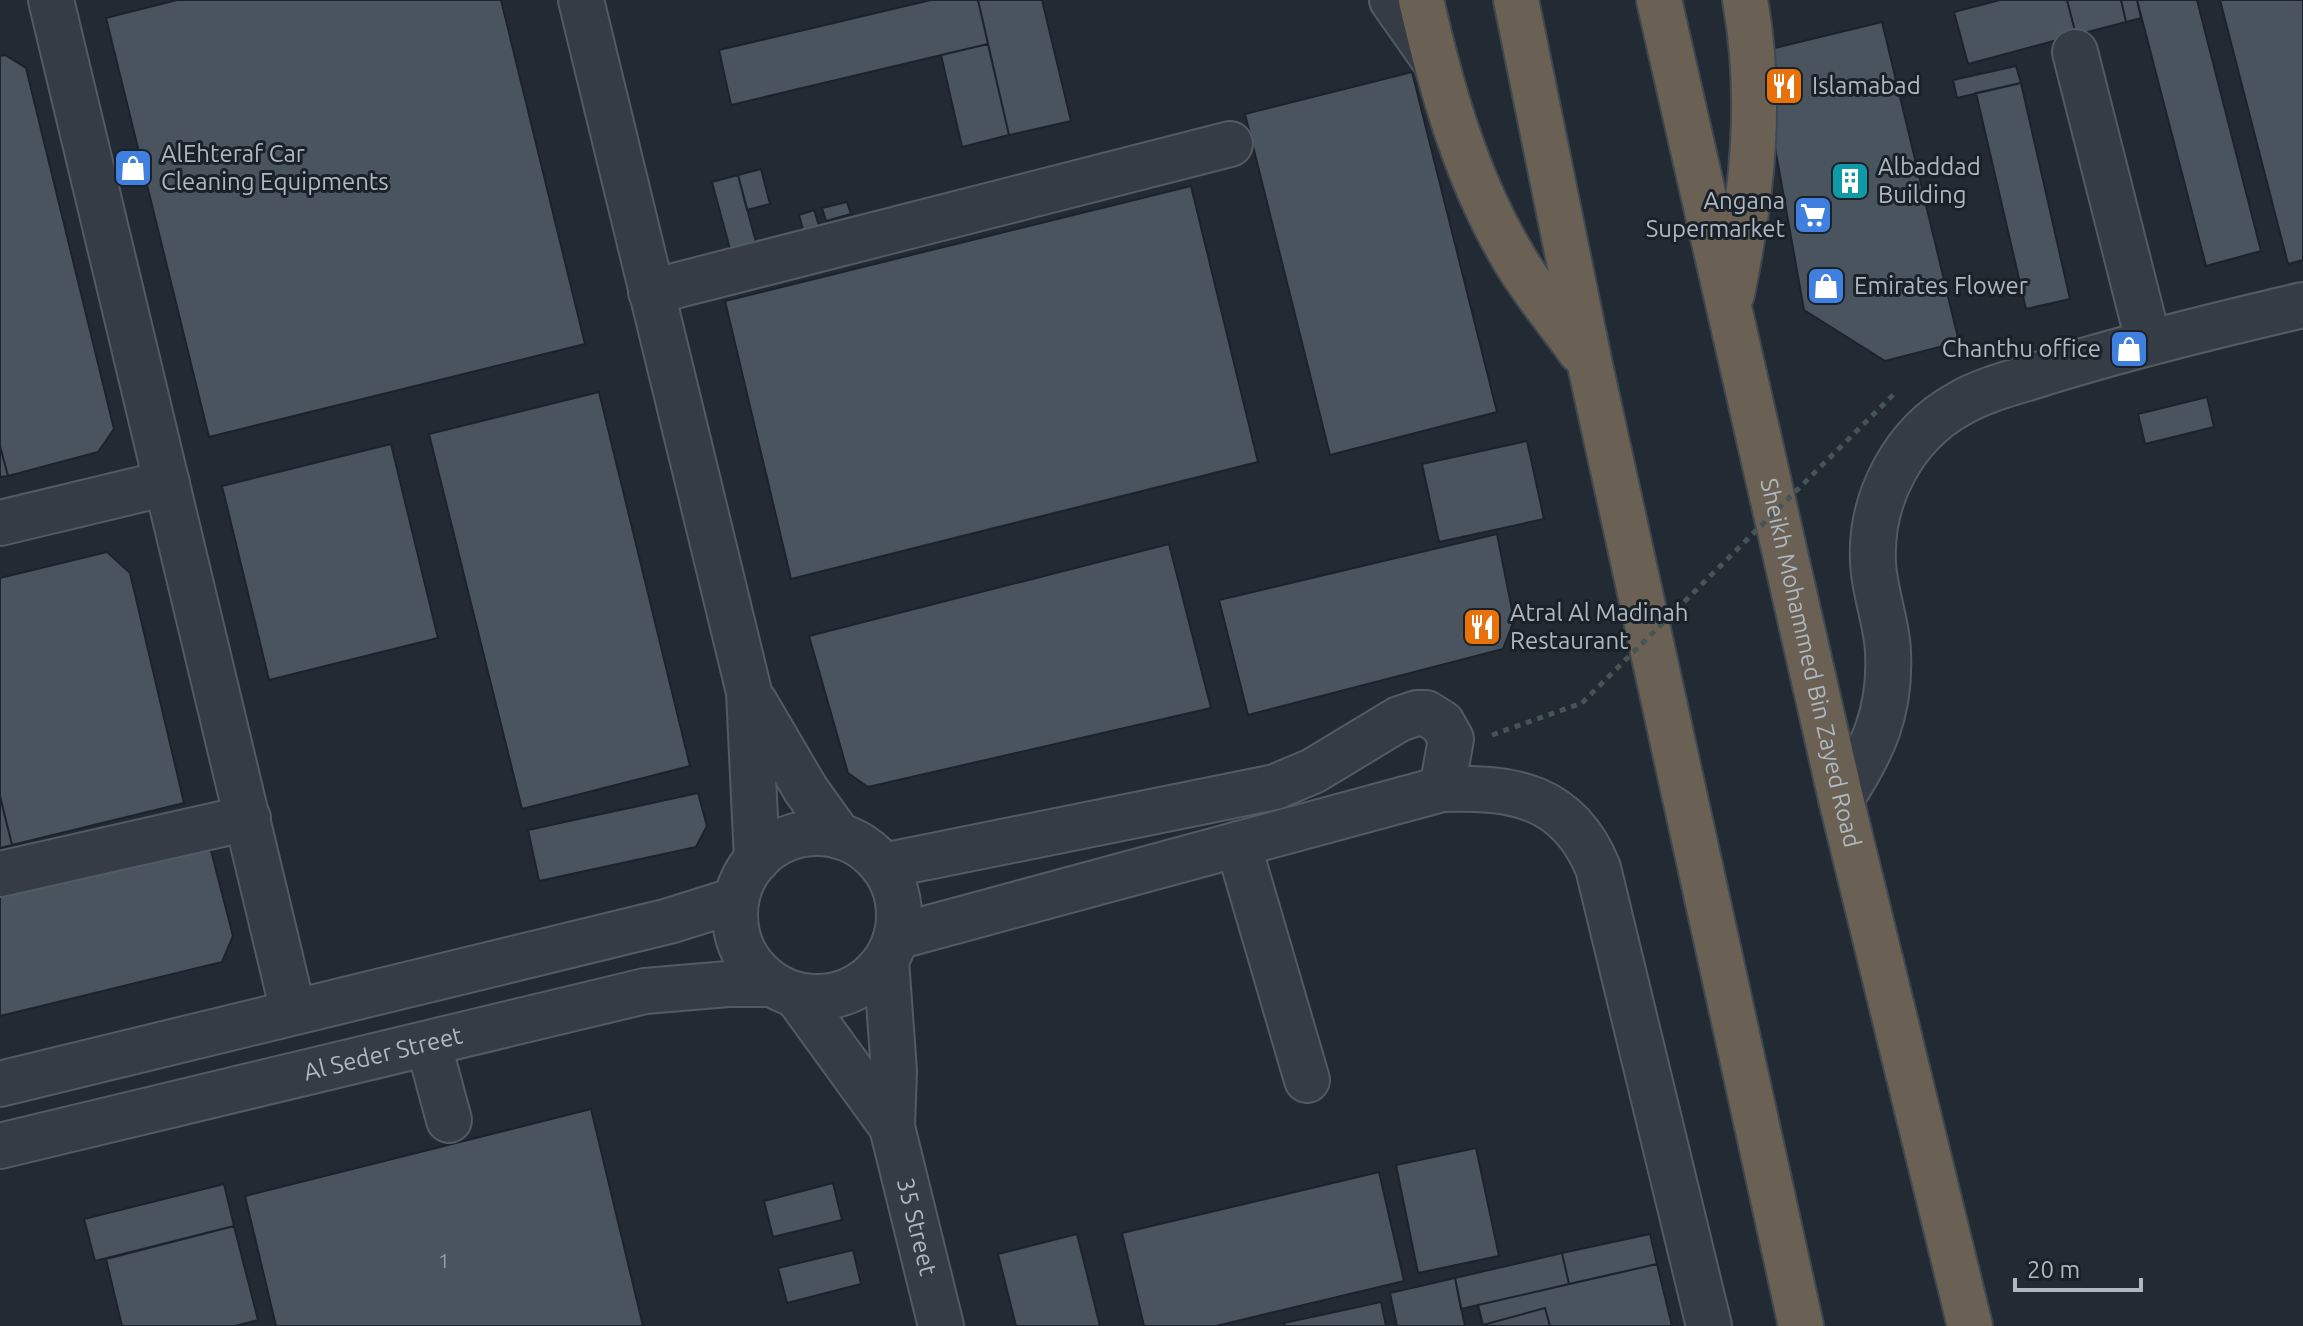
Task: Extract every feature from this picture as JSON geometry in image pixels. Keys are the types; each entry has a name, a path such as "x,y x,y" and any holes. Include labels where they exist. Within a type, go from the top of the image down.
{"highway":[{"path":"1421,0 1435,61 1482,199 1513,257 1590,365"},
{"path":"1516,0 1590,365 1801,1326"},
{"name":"Sheikh Mohammed Bin Zayed Road","path":"1659,0 1841,799 1970,1326"},
{"path":"1730,308 1745,232 1755,136 1755,74 1745,0"}],"street":[{"path":"51,0 293,1011"},
{"path":"581,0 749,692 757,860"},
{"path":"1392,0 1435,61"},
{"path":"2075,52 2148,340"},
{"path":"651,292 1230,144"},
{"path":"1841,799 1871,753 1885,703 1888,651 1873,563 1875,525 1885,488 1903,455 1928,427 1958,404 1993,389 2148,340 2303,305"},
{"path":"0,523 167,483"},
{"path":"749,692 799,778 839,836"},
{"path":"883,866 1275,787 1313,771 1399,719 1417,713 1426,713 1442,723 1451,739 1442,789"},
{"path":"891,948 1238,844 1442,789 1515,791 1559,813 1589,847 1598,868 1709,1326"},
{"path":"0,874 248,818"},
{"path":"809,834 839,836 856,842 883,866 898,900 891,948 862,984 830,997 783,990 753,968 740,947 735,924 736,900 743,878 757,860 780,841 809,834"},
{"path":"1238,844 1307,1080"},
{"path":"0,1084 669,921 736,900"},
{"name":"35 Street","path":"891,948 892,1127 941,1326"},
{"name":"Al Seder Street","path":"0,1146 429,1046 645,991 728,984 783,990"},
{"name":"35 Street","path":"783,990 892,1127"},
{"path":"429,1046 449,1120"}],"path":[{"path":"1485,737 1582,703 1894,394"}],"building":[{"path":"177,0 501,0 585,344 209,437 106,18"},
{"path":"931,0 978,0 988,44 731,105 719,50"},
{"path":"978,0 1042,0 1071,121 1009,135"},
{"path":"2000,0 2067,0 2076,35 1968,64 1954,12"},
{"path":"2067,0 2121,0 2126,22 2076,35"},
{"path":"2121,0 2137,0 2141,18 2126,22"},
{"path":"2137,0 2197,0 2261,251 2206,266"},
{"path":"2220,0 2303,0 2303,260 2288,264"},
{"name":"Albaddad Building","path":"1882,22 1959,342 1885,361 1804,310 1758,52"},
{"path":"988,44 1009,135 962,147 941,55"},
{"path":"5,55 26,68 114,429 98,452 8,476 0,446 0,56"},
{"path":"2016,66 2021,83 1957,98 1953,80"},
{"path":"1412,72 1497,412 1330,455 1245,114"},
{"path":"2021,83 2070,299 2026,309 1976,93"},
{"path":"761,169 770,204 747,210 738,175"},
{"path":"738,175 757,246 731,253 712,182"},
{"path":"1191,186 1258,462 791,579 725,301"},
{"path":"847,202 851,214 826,221 822,208"},
{"path":"814,210 821,232 805,237 799,215"},
{"path":"599,392 690,766 522,809 429,434"},
{"path":"2207,397 2214,427 2145,444 2138,414"},
{"path":"1527,441 1544,519 1439,542 1422,464"},
{"path":"391,444 438,638 269,680 222,486"},
{"path":"0,446 8,476 0,477"},
{"path":"1497,534 1514,620 1503,649 1248,715 1219,600"},
{"path":"1169,544 1211,708 868,787 848,773 809,636"},
{"path":"107,552 130,573 184,803 12,845 0,796 0,578"},
{"path":"698,793 707,826 696,847 539,881 528,830"},
{"path":"0,796 12,845 0,848"},
{"path":"207,835 233,936 222,962 0,1016 0,885"},
{"path":"591,1109 643,1326 276,1326 245,1196"},
{"path":"1476,1148 1499,1256 1418,1273 1396,1165"},
{"path":"1379,1172 1404,1281 1216,1326 1144,1326 1122,1233"},
{"path":"833,1183 842,1220 773,1237 764,1201"},
{"path":"224,1184 234,1226 95,1261 84,1219"},
{"path":"234,1226 258,1320 235,1326 122,1326 106,1259"},
{"path":"1077,1234 1100,1326 1016,1326 998,1254"},
{"path":"1650,1234 1657,1264 1569,1284 1562,1253"},
{"path":"853,1250 861,1284 787,1303 778,1268"},
{"path":"1562,1253 1569,1284 1461,1309 1455,1278"},
{"path":"1657,1264 1672,1326 1550,1326 1545,1308 1483,1325 1478,1305"},
{"path":"1455,1278 1465,1326 1397,1326 1390,1293"},
{"path":"1381,1302 1386,1326 1285,1326 1284,1323"},
{"path":"1545,1308 1550,1326 1483,1326 1483,1325"}],"place":[{"name":"Islamabad","path":"1784,86"},
{"name":"AlEhteraf Car Cleaning Equipments","path":"133,168"},
{"name":"Albaddad Building","path":"1850,181"},
{"name":"Angana Supermarket","path":"1813,215"},
{"name":"Emirates Flower","path":"1826,286"},
{"name":"Chanthu office","path":"2129,349"},
{"name":"Atral Al Madinah Restaurant","path":"1482,627"}]}
